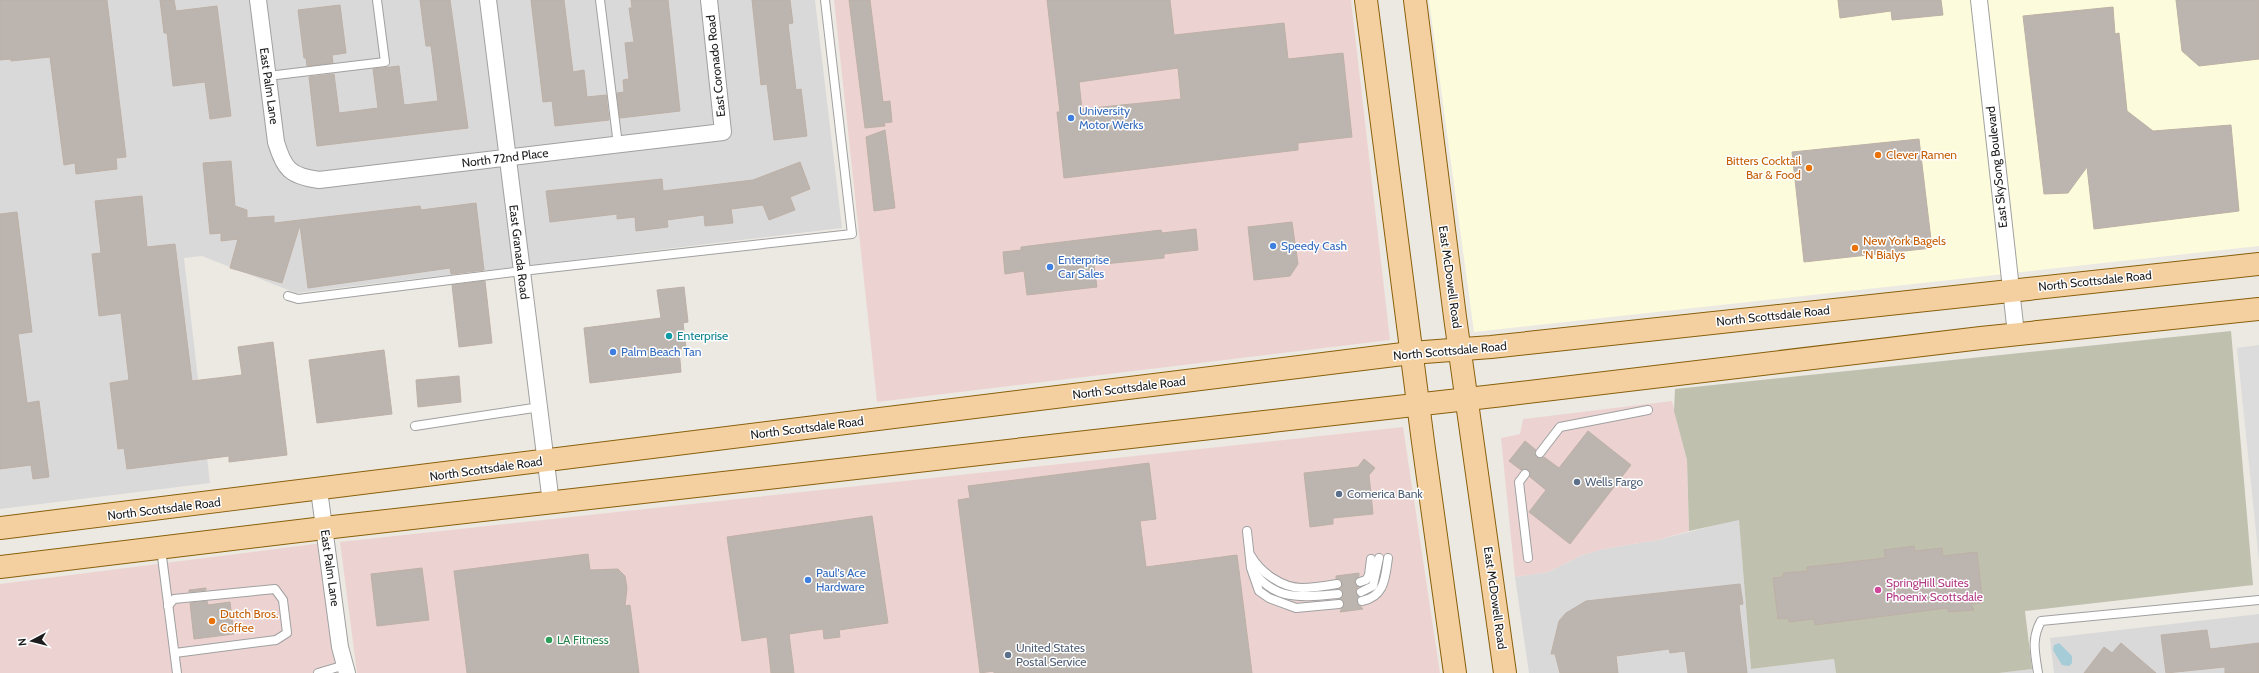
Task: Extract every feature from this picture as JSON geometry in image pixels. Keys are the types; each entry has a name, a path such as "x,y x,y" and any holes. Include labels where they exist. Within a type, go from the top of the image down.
{"main road":[{"path":"1366,0 1411,353 1455,673"},
{"name":"East McDowell Road","path":"1415,0 1460,349 1505,673"},
{"name":"North Scottsdale Road","path":"0,528 319,490 547,460 1411,353 2259,264"},
{"path":"0,567 324,528 1467,399 2016,334 2259,309"}],"street":[{"name":"East Palm Lane","path":"258,0 276,142 281,158 288,170"},
{"name":"East Granada Road","path":"488,0 507,158 547,460 551,503"},
{"name":"East Coronado Road","path":"709,0 723,132"},
{"name":"East SkySong Boulevard","path":"1979,0 2016,334"},
{"name":"North 72nd Place","path":"288,170 301,177 319,180 723,132"},
{"name":"East Palm Lane","path":"319,490 343,669"}],"lane":[{"path":"268,76 385,62 378,0"},
{"path":"600,0 618,145"},
{"path":"288,296 298,299 522,271 852,234 825,0"},
{"path":"415,426 540,407"},
{"path":"1540,453 1560,427 1648,410"},
{"path":"1525,474 1520,482 1528,558"},
{"path":"1247,531 1251,568 1259,592 1289,607 1296,608 1339,604"},
{"path":"161,548 177,673"},
{"path":"1249,553 1264,572 1284,584 1301,588 1337,584"},
{"path":"1360,582 1366,580 1379,558"},
{"path":"1361,592 1373,586 1379,558"},
{"path":"1362,601 1372,599 1378,594 1386,573 1379,558"},
{"path":"1251,568 1260,580 1285,595 1302,598 1338,594"},
{"path":"168,606 174,599 275,588 283,600 287,633 276,640 175,653"},
{"path":"2038,673 2033,645 2034,633 2041,621 2259,600"},
{"path":"318,673 343,669"}],"shaded area":[{"path":"0,0 815,0 842,228 296,293 202,256 184,258 210,483 0,509"},
{"path":"834,0 1351,0 1390,340 877,402"},
{"path":"1429,0 2259,0 2259,246 1474,332"},
{"path":"2231,331 2253,585 2025,611 2032,669 1999,673 1836,673 1834,659 1751,669 1739,520 1689,531 1687,460 1674,411 1675,389"},
{"path":"2259,345 2259,561 2237,348"},
{"path":"1672,401 1687,460 1689,531 1658,540 1603,549 1580,556 1548,572 1515,577 1501,438 1520,434 1523,419"},
{"path":"1403,427 1440,673 357,673 340,542"},
{"path":"1739,519 1751,669 1834,659 1836,673 1529,673 1515,577 1548,572 1580,556 1603,549 1658,540"},
{"path":"322,543 339,673 0,673 0,584"},
{"path":"2259,614 2259,673 2054,673 2050,638"},
{"path":"2032,669 2032,673 1999,673"}],"water":[{"path":"2059,643 2072,656 2072,663 2069,666 2062,665 2053,650 2054,645"}],"building":[{"path":"0,0 107,0 126,157 116,158 117,169 76,174 75,163 64,165 50,57 11,61 11,59 0,60"},
{"path":"160,0 174,0 176,11 217,6 231,116 210,119 205,82 173,86 167,33 164,33"},
{"path":"420,0 450,0 468,128 317,146 309,77 334,74 339,113 378,108 373,69 399,66 404,105 438,101 431,46 426,46"},
{"path":"531,0 564,0 573,72 584,70 587,97 606,95 609,120 555,126 552,101 543,102"},
{"path":"631,0 668,0 680,111 620,118 617,93 624,92 623,80 629,79 625,43 634,42 629,8 632,8"},
{"path":"752,0 790,0 793,23 788,24 796,90 801,89 807,136 774,140 767,84 761,85"},
{"path":"849,0 870,0 883,102 890,101 892,122 884,123 885,126 865,128"},
{"path":"1047,0 1170,0 1174,35 1284,23 1288,59 1343,53 1352,137 1298,143 1298,150 1064,178 1057,112 1060,112","holes":["1178,68 1181,99 1082,109 1079,82"]},
{"path":"1838,0 1941,0 1943,15 1892,20 1891,11 1840,18"},
{"path":"2176,0 2259,0 2259,59 2199,66 2182,51"},
{"path":"340,5 346,53 332,55 333,63 307,66 306,58 304,58 298,10"},
{"path":"2113,7 2115,34 2119,33 2127,111 2153,131 2231,125 2239,211 2094,229 2087,167 2068,193 2044,194 2023,16"},
{"path":"885,130 895,208 874,211 866,137"},
{"path":"1919,139 1932,248 1804,262 1792,152"},
{"path":"231,161 235,206 247,210 247,218 274,216 274,223 420,206 421,210 476,203 484,270 451,274 450,268 308,288 300,225 282,283 230,268 238,239 221,241 221,233 210,234 203,163"},
{"path":"800,162 810,189 790,197 795,210 769,220 763,205 731,209 733,223 705,226 704,215 667,220 668,227 636,231 635,217 617,219 617,214 550,222 546,191 662,179 663,191 753,180"},
{"path":"142,196 147,247 175,244 192,381 242,375 238,347 273,342 287,455 229,462 229,456 127,469 124,448 118,449 110,383 129,380 121,313 99,316 92,254 101,253 95,201"},
{"path":"17,212 32,332 18,334 27,403 39,401 49,477 33,479 31,465 0,469 0,214"},
{"name":"Speedy Cash","path":"1292,222 1298,264 1290,276 1254,280 1248,227"},
{"path":"1196,229 1198,250 1164,254 1164,258 1094,265 1097,287 1027,295 1024,271 1005,274 1003,252 1021,250 1021,247 1161,230 1162,233"},
{"path":"485,281 492,343 459,347 452,285"},
{"path":"684,287 688,322 683,323 686,348 679,349 681,372 590,383 584,328 661,318 657,290"},
{"path":"384,350 392,414 317,423 309,360"},
{"path":"459,376 461,402 418,407 416,380"},
{"name":"Wells Fargo","path":"1588,431 1631,465 1570,544 1529,512 1546,490 1530,477 1529,470 1521,470 1509,461 1525,441 1536,450 1536,457 1544,457 1559,468"},
{"name":"Comerica Bank","path":"1364,459 1375,468 1369,475 1373,514 1333,518 1333,524 1310,527 1304,473 1358,467"},
{"path":"1149,463 1156,519 1140,521 1146,567 1237,555 1252,673 994,673 994,671 980,673 958,500 970,498 968,486"},
{"name":"Paul's Ace Hardware","path":"872,516 888,623 839,630 840,637 824,639 823,629 789,634 794,673 771,673 767,637 742,641 727,537"},
{"name":"SpringHill Suites Phoenix Scottsdale","path":"1914,546 1915,551 1942,548 1943,556 1977,552 1983,603 1971,604 1974,610 1949,612 1947,608 1815,625 1814,619 1789,622 1789,618 1778,619 1773,578 1783,577 1783,573 1808,571 1807,567 1885,558 1884,550"},
{"name":"LA Fitness","path":"588,554 590,570 618,569 625,576 627,588 625,606 630,605 639,673 467,673 454,571"},
{"path":"422,568 429,620 377,626 371,574"},
{"path":"1359,573 1359,576 1355,581 1358,587 1356,591 1359,597 1357,602 1363,609 1340,612 1344,604 1340,599 1343,593 1339,589 1342,583 1341,580 1336,579 1336,576"},
{"path":"1740,584 1743,604 1739,605 1747,673 1688,673 1685,651 1670,653 1669,649 1616,656 1618,673 1560,673 1555,654 1551,654 1559,621 1566,613 1586,601"},
{"path":"206,588 206,590 189,592 189,590"},
{"name":"Dutch Bros. Coffee","path":"207,601 208,605 230,602 234,634 194,639 190,603"},
{"path":"2207,630 2210,649 2259,643 2259,673 2225,673 2225,667 2166,673 2161,635"},
{"path":"2121,643 2156,673 2084,673 2104,647 2112,653"}],"place":[{"name":"University Motor Werks","path":"1071,118"},
{"name":"Clever Ramen","path":"1878,155"},
{"name":"Bitters Cocktail Bar & Food","path":"1809,168"},
{"name":"Speedy Cash","path":"1273,246"},
{"name":"New York Bagels 'N Bialys","path":"1855,248"},
{"name":"Enterprise Car Sales","path":"1050,267"},
{"name":"Enterprise","path":"669,336"},
{"name":"Palm Beach Tan","path":"613,352"},
{"name":"Wells Fargo","path":"1577,482"},
{"name":"Comerica Bank","path":"1339,494"},
{"name":"Paul's Ace Hardware","path":"808,580"},
{"name":"SpringHill Suites Phoenix Scottsdale","path":"1878,590"},
{"name":"Dutch Bros. Coffee","path":"212,621"},
{"name":"LA Fitness","path":"549,640"},
{"name":"United States Postal Service","path":"1008,655"}]}
